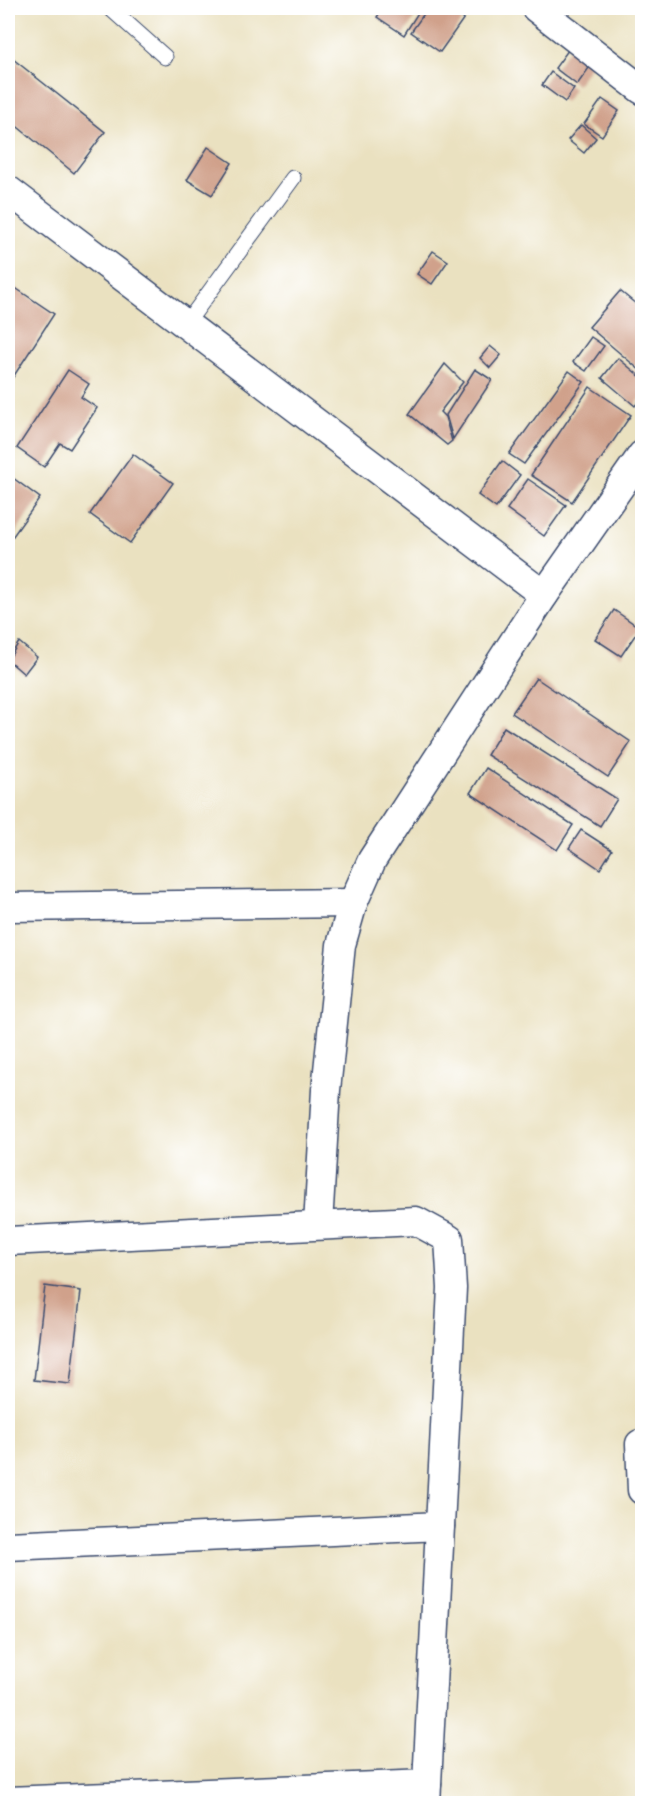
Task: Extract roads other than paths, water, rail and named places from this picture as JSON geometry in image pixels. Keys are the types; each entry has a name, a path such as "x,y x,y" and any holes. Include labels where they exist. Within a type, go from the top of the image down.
{"street":[{"path":"536,8 642,90"},
{"path":"8,190 543,594"},
{"path":"318,1225 326,1090 342,945 353,903 372,860 543,594 642,455"},
{"path":"8,907 353,903"},
{"path":"8,1241 416,1221 449,1239 452,1288 427,1794 8,1801"},
{"path":"640,1444 642,1490"},
{"path":"8,1546 440,1526"}],"lane":[{"path":"110,8 165,57"},
{"path":"186,324 293,178"}]}
